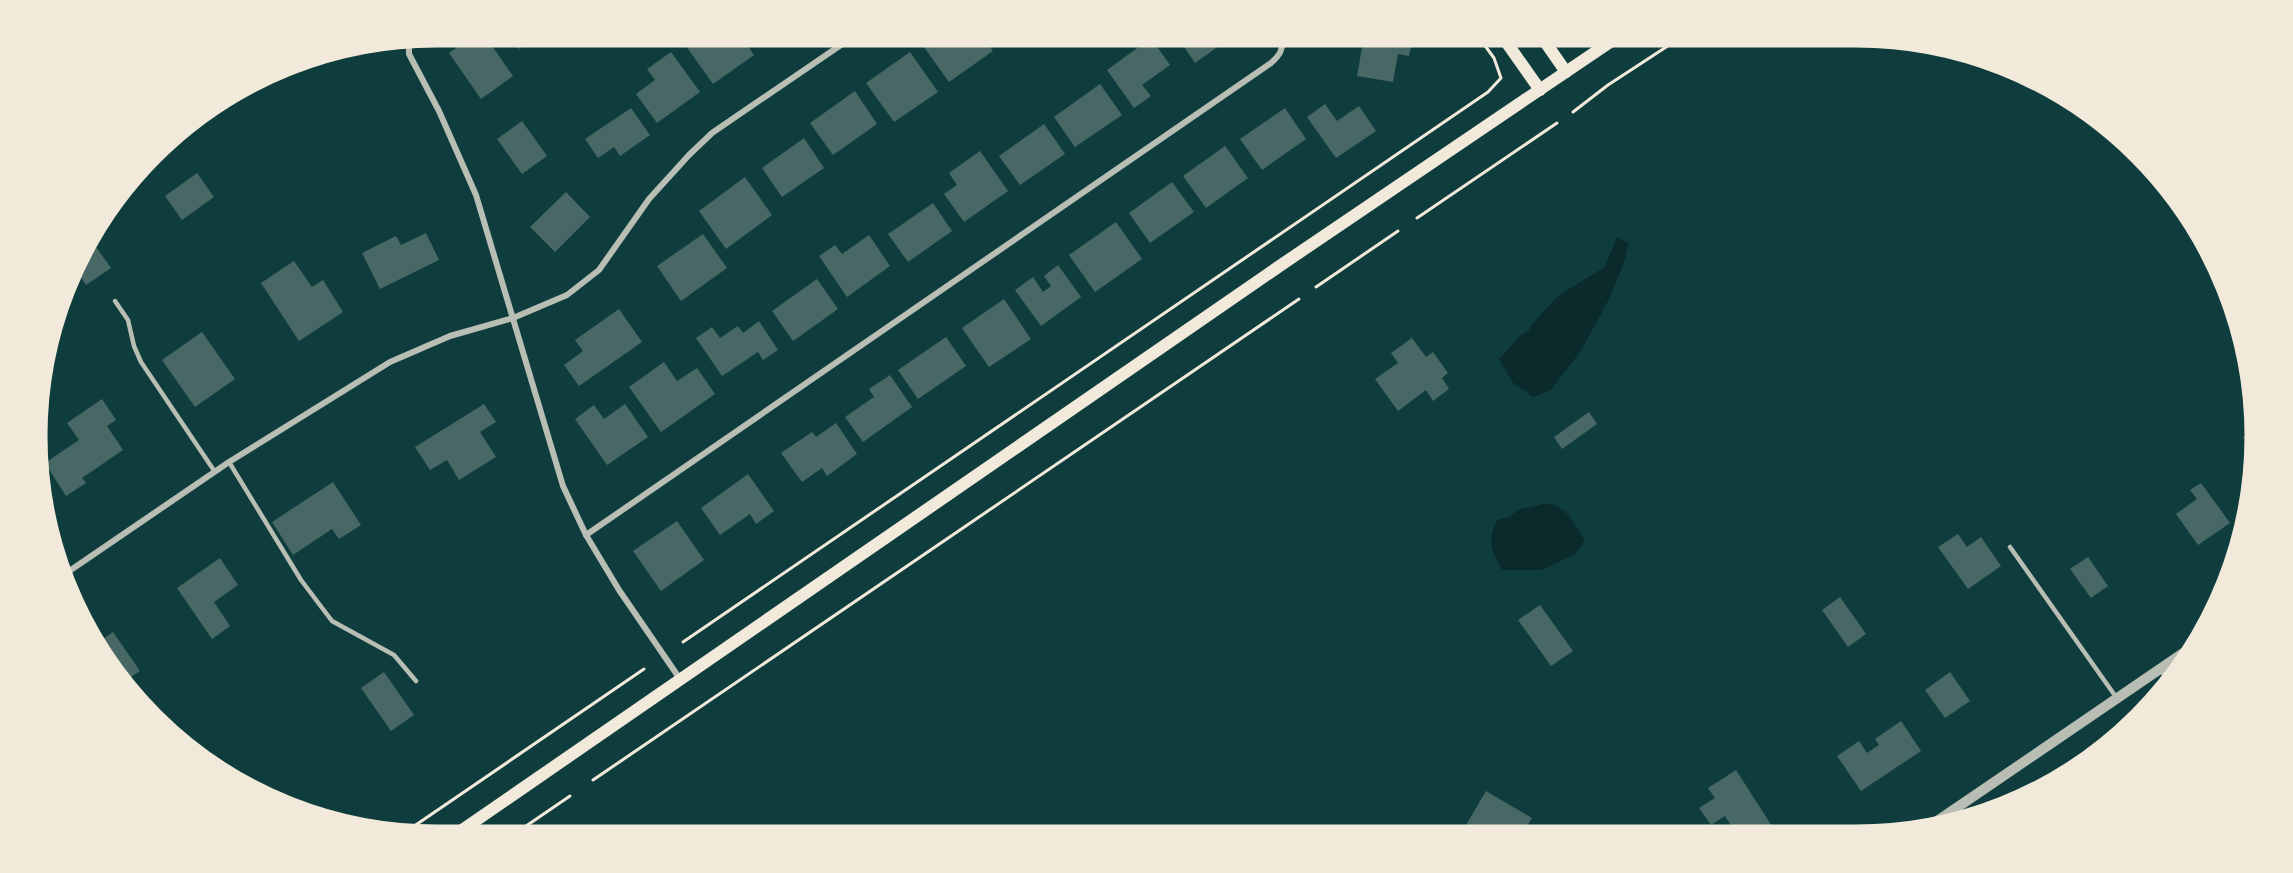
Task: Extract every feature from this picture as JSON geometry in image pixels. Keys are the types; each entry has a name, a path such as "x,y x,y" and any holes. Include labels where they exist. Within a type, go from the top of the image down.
{"main road":[{"path":"1509,46 1540,90"},
{"path":"1548,46 1566,72"},
{"path":"468,826 1274,269 1604,46"}],"street":[{"path":"70,570 229,462 390,362 450,336 513,318 567,295 599,270 649,199 712,133 839,46"},
{"path":"586,535 1271,63 1280,55 1283,46"},
{"path":"409,47 409,54 439,111 476,195 563,486 586,535 619,590 680,679"},
{"path":"1945,816 2178,657"},
{"path":"2161,669 2165,675"}],"lane":[{"path":"115,301 128,320 134,346 141,362 215,472"},
{"path":"229,462 301,580 332,621 394,655 416,681"},
{"path":"2010,547 2118,699"}],"path":[{"path":"683,642 1488,92 1501,78 1494,58 1485,46"},
{"path":"1573,112 1608,85 1668,46"},
{"path":"1417,218 1557,123"},
{"path":"1316,287 1398,231"},
{"path":"593,780 1299,299"},
{"path":"414,826 644,669"},
{"path":"526,826 570,796"}],"water":[{"path":"1617,237 1629,244 1622,268 1606,305 1580,352 1551,390 1533,397 1513,383 1499,359 1521,335 1529,330 1559,295 1605,267"},
{"path":"1543,504 1564,510 1585,540 1575,554 1542,570 1503,570 1493,552 1491,540 1497,520 1509,517 1519,509"}],"building":[{"path":"459,46 492,46 513,76 481,99 449,53"},
{"path":"686,46 748,46 754,55 713,84"},
{"path":"923,46 990,46 993,51 949,82"},
{"path":"1140,46 1157,46 1170,65 1142,85 1151,96 1134,108 1107,70"},
{"path":"1184,46 1219,46 1195,63"},
{"path":"1362,46 1411,46 1409,56 1398,54 1393,82 1357,76"},
{"path":"671,52 700,92 657,123 636,94 655,80 647,69"},
{"path":"910,52 938,92 894,122 866,83"},
{"path":"1100,84 1122,115 1075,147 1054,117"},
{"path":"855,91 877,124 833,155 810,123"},
{"path":"1325,104 1337,121 1359,106 1376,131 1336,158 1307,117"},
{"path":"631,108 650,135 620,156 614,147 598,158 585,139"},
{"path":"1285,108 1306,139 1262,170 1240,139"},
{"path":"522,121 547,156 522,174 497,139"},
{"path":"1044,124 1065,154 1020,185 999,156"},
{"path":"804,138 824,168 782,197 762,168"},
{"path":"1225,146 1248,178 1206,208 1183,176"},
{"path":"980,151 1008,191 964,222 944,194 957,185 949,173"},
{"path":"197,173 214,197 182,220 165,196"},
{"path":"745,177 772,215 726,249 699,211"},
{"path":"1172,182 1194,212 1150,243 1129,213"},
{"path":"566,192 590,217 555,252 530,227"},
{"path":"933,203 952,231 908,262 888,234"},
{"path":"1116,222 1142,259 1095,292 1069,255"},
{"path":"426,233 439,260 380,289 362,253 396,236 401,245"},
{"path":"703,234 727,268 681,301 657,266"},
{"path":"869,235 890,266 847,297 819,256 835,245 842,254"},
{"path":"96,247 111,268 86,285 81,277"},
{"path":"294,261 312,287 323,280 343,312 299,341 261,283"},
{"path":"1058,265 1081,297 1041,326 1015,290 1033,277 1043,292 1051,286 1044,276"},
{"path":"817,279 838,309 793,341 772,311"},
{"path":"1004,299 1031,339 989,367 962,328"},
{"path":"619,309 642,342 579,386 564,365 583,351 575,340"},
{"path":"759,321 778,350 763,360 758,352 722,376 696,338 712,327 720,338 738,326 743,333"},
{"path":"202,332 235,379 195,407 162,360"},
{"path":"946,337 966,366 918,399 898,370"},
{"path":"1412,338 1426,357 1433,352 1448,373 1442,378 1449,389 1433,401 1426,390 1398,411 1375,379 1398,363 1391,353"},
{"path":"664,362 677,381 697,368 715,394 661,432 629,387"},
{"path":"890,375 912,407 863,442 845,417 874,397 869,389"},
{"path":"102,399 116,420 107,426 123,450 82,478 86,483 66,496 48,467 47,462 79,440 67,423"},
{"path":"484,404 496,422 480,432 496,457 459,480 447,460 430,470 415,447"},
{"path":"625,404 648,437 607,465 575,419 594,405 604,419"},
{"path":"1589,412 1597,424 1562,449 1554,437"},
{"path":"836,423 857,454 827,476 822,468 802,482 781,453 812,432 816,437"},
{"path":"748,474 774,511 756,524 750,514 720,535 701,508"},
{"path":"333,482 361,525 339,539 332,529 293,555 272,522"},
{"path":"2201,483 2230,523 2198,545 2176,514 2197,499 2190,490"},
{"path":"677,521 704,560 661,591 633,551"},
{"path":"1958,534 1967,547 1981,537 2001,566 1968,589 1938,547"},
{"path":"2088,557 2108,586 2091,598 2070,569"},
{"path":"220,558 238,585 214,602 230,626 212,639 177,588"},
{"path":"1840,597 1866,634 1848,647 1822,610"},
{"path":"1540,605 1573,651 1551,666 1518,620"},
{"path":"113,632 140,671 130,678 103,639"},
{"path":"384,672 414,715 391,731 361,688"},
{"path":"1950,672 1970,701 1945,718 1925,690"},
{"path":"1901,721 1921,751 1861,791 1837,756 1859,741 1867,753 1879,745 1875,739"},
{"path":"1736,770 1772,826 1731,826 1725,816 1711,825 1699,808 1715,798 1708,788"},
{"path":"1486,791 1532,818 1527,826 1466,825"}]}
